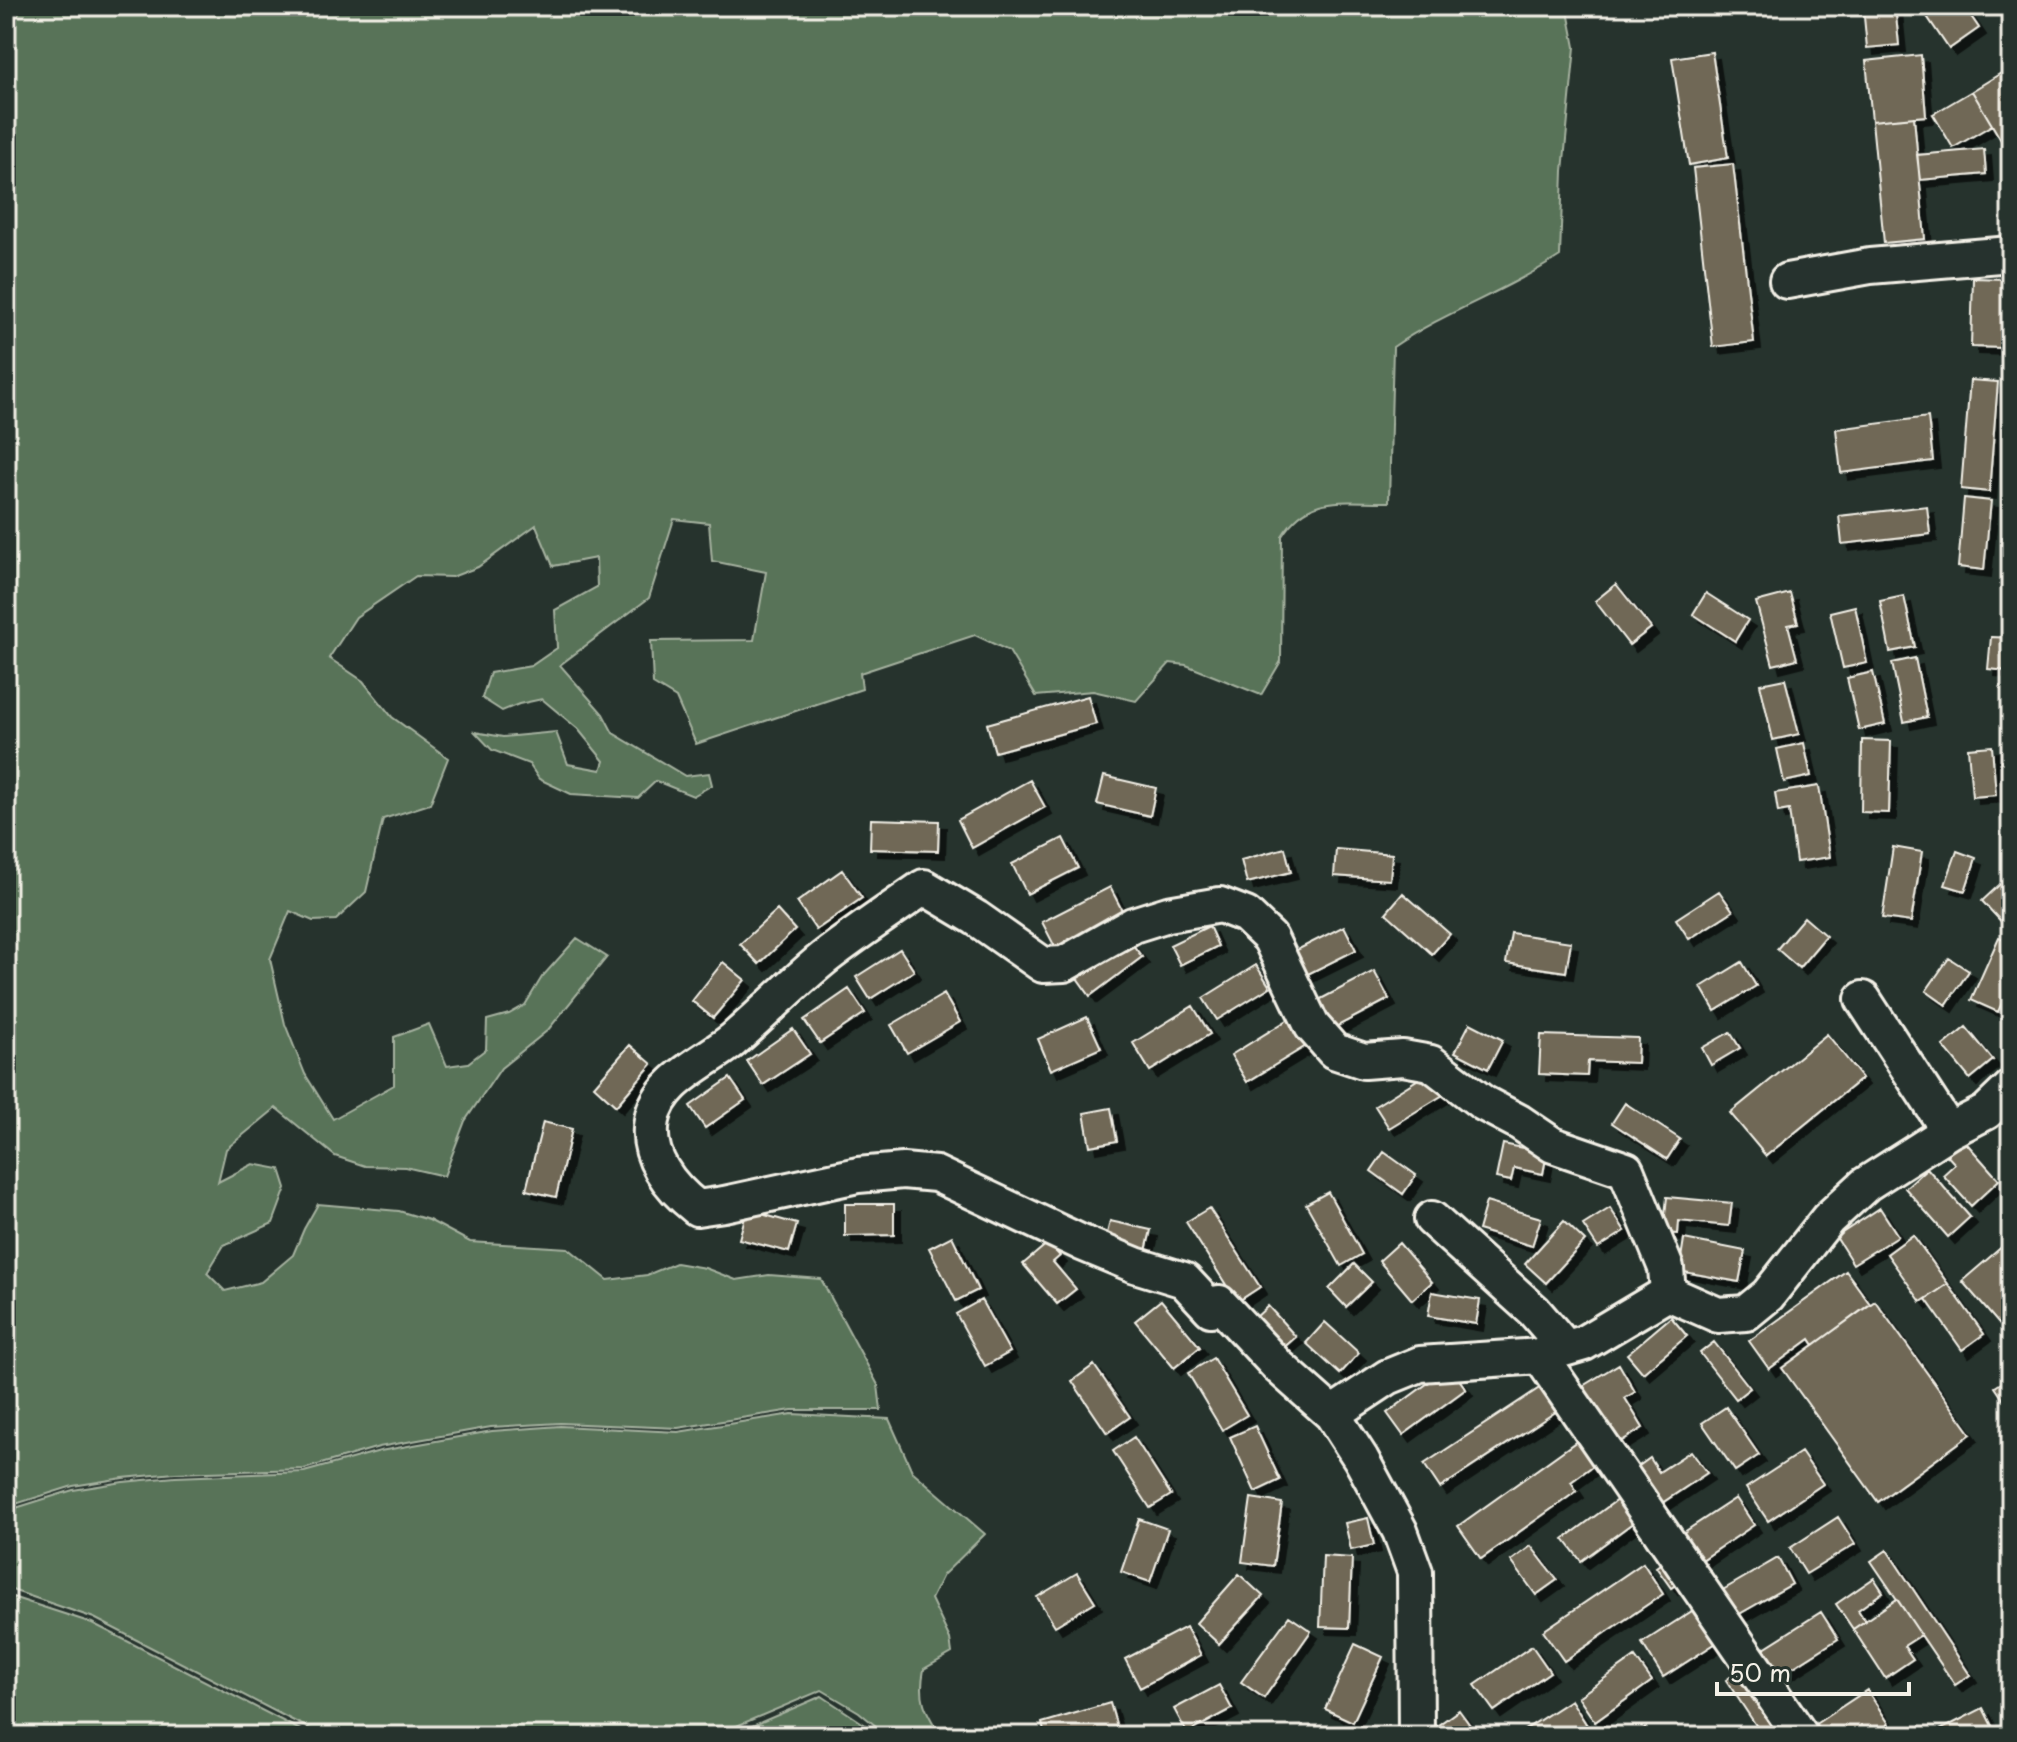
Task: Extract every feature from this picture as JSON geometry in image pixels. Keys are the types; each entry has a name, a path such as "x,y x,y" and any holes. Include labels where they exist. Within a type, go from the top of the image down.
{"street":[{"path":"1787,281 1870,266 2011,254"},
{"path":"1416,1736 1415,1572 1400,1531 1361,1459 1332,1414 1278,1366 1219,1303 1211,1309 1184,1280 1135,1265 1082,1243 936,1174 903,1171 858,1175 697,1208 679,1194 660,1170 652,1143 652,1119 662,1095 688,1071 731,1041 826,957 924,887 976,918 1043,965 1064,964 1133,925 1168,914 1220,905 1246,915 1270,938 1312,1026 1334,1051 1364,1061 1403,1058 1431,1063 1483,1103 1553,1145 1626,1170 1666,1268 1668,1293"},
{"path":"1863,999 1949,1131"},
{"path":"1668,1293 1718,1315 1746,1313 1768,1295 1828,1219 1866,1184 1949,1131 1986,1112 2011,1088"},
{"path":"1432,1219 1534,1311 1552,1351 1801,1736"},
{"path":"1332,1414 1388,1377 1420,1364 1552,1351 1584,1343 1668,1293"}],"green space":[{"path":"6,6 1567,6 1575,47 1563,171 1560,256 1393,347 1389,502 1342,502 1316,506 1304,512 1282,536 1281,661 1261,695 1186,665 1170,663 1136,701 1093,691 1036,696 1009,651 975,635 860,673 862,689 696,744 676,698 653,684 651,641 754,640 766,572 712,561 709,523 674,519 649,598 560,665 603,714 613,733 685,776 709,773 712,785 693,796 656,781 638,798 571,794 539,779 529,764 492,750 475,732 503,737 556,732 568,764 601,770 604,761 578,729 542,699 502,711 482,698 490,673 531,666 557,648 555,610 597,587 596,558 553,566 536,525 478,567 452,577 416,576 356,617 329,658 363,681 392,717 448,758 430,804 383,819 366,892 336,920 313,921 290,911 270,959 285,1024 305,1074 333,1119 394,1085 394,1037 429,1024 447,1066 468,1063 486,1049 487,1020 509,1014 525,1005 542,977 577,938 607,957 548,1030 501,1068 465,1121 444,1176 405,1167 365,1166 335,1156 276,1108 226,1149 218,1182 253,1164 280,1169 286,1188 273,1223 224,1245 207,1273 225,1291 261,1282 293,1255 318,1204 399,1211 429,1220 470,1242 568,1248 608,1280 647,1275 676,1263 705,1268 736,1280 769,1275 821,1279 878,1385 881,1410 792,1410 678,1428 560,1423 491,1427 379,1447 304,1469 175,1473 123,1478 73,1486 6,1507"},
{"path":"792,1414 889,1419 912,1471 985,1534 943,1575 931,1599 950,1639 952,1653 924,1669 922,1680 924,1704 941,1736 888,1736 859,1712 822,1690 713,1736 336,1734 314,1731 94,1618 6,1588 6,1511 73,1490 175,1477 304,1472 380,1451 492,1431 560,1426 678,1432"},
{"path":"6,1595 92,1623 312,1736 6,1736"},
{"path":"822,1696 882,1736 729,1736"}],"building":[{"path":"1863,6 1895,6 1899,45 1867,48"},
{"path":"1920,6 1964,6 1979,28 1949,49"},
{"path":"1712,52 1728,158 1689,165 1672,58"},
{"path":"1921,55 1926,116 1872,121 1866,61"},
{"path":"2011,67 2011,157 1972,91"},
{"path":"1972,91 1992,125 1953,148 1933,114"},
{"path":"1914,117 1925,239 1884,243 1872,121"},
{"path":"1984,149 1986,174 1920,180 1917,155"},
{"path":"1733,164 1754,342 1713,347 1693,168"},
{"path":"1973,278 2006,279 2004,348 1971,347"},
{"path":"1970,380 1998,382 1989,492 1961,489"},
{"path":"1928,417 1933,461 1841,473 1836,429"},
{"path":"1964,498 1991,501 1984,570 1958,567"},
{"path":"1927,506 1930,534 1842,544 1839,516"},
{"path":"1616,584 1651,628 1629,645 1595,601"},
{"path":"1706,593 1748,620 1735,641 1693,614"},
{"path":"1790,593 1798,623 1788,625 1797,659 1773,665 1756,602"},
{"path":"1904,596 1915,647 1890,652 1880,601"},
{"path":"1855,606 1867,663 1843,668 1830,612"},
{"path":"1991,637 2011,638 2009,671 1988,669"},
{"path":"1915,658 1927,717 1904,722 1892,663"},
{"path":"1873,672 1885,724 1859,730 1847,678"},
{"path":"1785,679 1799,734 1773,740 1760,684"},
{"path":"1088,696 1096,724 995,752 987,724"},
{"path":"1862,740 1891,741 1889,813 1861,812"},
{"path":"1804,743 1811,776 1784,782 1777,749"},
{"path":"1992,746 1996,795 1972,797 1968,748"},
{"path":"1104,776 1156,788 1150,816 1097,804"},
{"path":"1030,780 1045,807 972,848 958,820"},
{"path":"1819,786 1830,857 1796,862 1789,810 1778,812 1775,793"},
{"path":"871,819 939,821 938,851 870,849"},
{"path":"1063,838 1078,868 1027,894 1012,864"},
{"path":"1893,847 1922,852 1911,922 1882,918"},
{"path":"1285,848 1291,872 1247,883 1241,860"},
{"path":"1336,849 1392,854 1390,880 1334,876"},
{"path":"1957,851 1976,858 1965,891 1945,885"},
{"path":"842,870 862,898 816,930 797,902"},
{"path":"2011,874 2011,928 2009,930 1982,901"},
{"path":"1110,887 1124,914 1056,949 1042,922"},
{"path":"1719,891 1733,911 1689,939 1676,919"},
{"path":"1403,893 1450,934 1432,954 1386,913"},
{"path":"777,910 795,930 759,964 740,944"},
{"path":"1804,917 1826,936 1799,968 1777,949"},
{"path":"1209,926 1218,946 1180,965 1170,945"},
{"path":"1344,926 1356,950 1300,978 1289,954"},
{"path":"1124,933 1142,957 1090,996 1072,971"},
{"path":"1511,933 1571,942 1566,972 1506,963"},
{"path":"1999,937 2011,942 2011,982 1998,1012 1971,1000"},
{"path":"900,949 914,971 870,999 856,977"},
{"path":"1949,958 1969,971 1946,1005 1926,991"},
{"path":"723,962 745,980 713,1018 692,1001"},
{"path":"1742,962 1756,986 1715,1011 1701,987"},
{"path":"1256,965 1270,987 1217,1020 1203,998"},
{"path":"1374,971 1389,999 1330,1030 1315,1002"},
{"path":"849,989 865,1013 820,1043 804,1020"},
{"path":"944,994 960,1022 907,1053 891,1025"},
{"path":"1193,1006 1210,1034 1150,1071 1133,1043"},
{"path":"1087,1017 1101,1048 1051,1070 1038,1039"},
{"path":"1289,1019 1306,1046 1247,1082 1231,1055"},
{"path":"1470,1023 1503,1040 1488,1069 1455,1052"},
{"path":"1966,1027 1993,1060 1970,1079 1943,1046"},
{"path":"793,1029 810,1054 763,1085 747,1061"},
{"path":"1730,1032 1740,1048 1711,1065 1702,1048"},
{"path":"1827,1034 1862,1078 1766,1156 1730,1113"},
{"path":"1541,1035 1638,1038 1637,1063 1588,1061 1587,1076 1539,1074"},
{"path":"630,1045 652,1064 616,1106 594,1086"},
{"path":"1430,1072 1443,1095 1389,1128 1375,1106"},
{"path":"730,1078 745,1100 705,1128 690,1106"},
{"path":"2011,1100 2011,1130 1996,1114"},
{"path":"1625,1103 1680,1139 1667,1159 1612,1123"},
{"path":"1111,1108 1117,1141 1090,1146 1084,1113"},
{"path":"543,1122 572,1129 556,1197 526,1190"},
{"path":"1960,1136 1999,1180 1971,1206 1943,1175 1955,1164 1944,1152"},
{"path":"1503,1144 1547,1153 1543,1174 1514,1168 1511,1181 1496,1178"},
{"path":"1384,1152 1416,1175 1403,1194 1371,1171"},
{"path":"1927,1168 1970,1217 1948,1237 1905,1188"},
{"path":"1328,1192 1362,1254 1341,1266 1306,1204"},
{"path":"1667,1197 1732,1203 1729,1226 1679,1221 1678,1234 1663,1233"},
{"path":"1486,1202 1541,1218 1532,1246 1478,1230"},
{"path":"845,1204 894,1204 894,1235 845,1236"},
{"path":"1209,1208 1260,1287 1237,1302 1186,1222"},
{"path":"1610,1208 1625,1231 1598,1248 1583,1225"},
{"path":"1880,1208 1898,1236 1853,1264 1836,1237"},
{"path":"747,1210 797,1224 789,1252 739,1239"},
{"path":"1110,1221 1151,1230 1146,1251 1105,1242"},
{"path":"1564,1221 1585,1241 1546,1283 1525,1264"},
{"path":"1913,1235 1948,1284 1921,1302 1887,1254"},
{"path":"952,1236 978,1290 956,1301 929,1248"},
{"path":"1684,1239 1745,1251 1739,1282 1679,1271"},
{"path":"2011,1239 2011,1280 2005,1285 2011,1292 2011,1338 1962,1281"},
{"path":"1048,1243 1060,1256 1053,1262 1076,1289 1057,1304 1023,1264"},
{"path":"1399,1243 1432,1282 1412,1300 1379,1261"},
{"path":"1354,1264 1372,1282 1346,1307 1329,1289"},
{"path":"1846,1271 1870,1304 1814,1345 1810,1339 1769,1369 1749,1341"},
{"path":"1948,1284 1984,1334 1962,1350 1926,1299"},
{"path":"1432,1292 1480,1300 1476,1324 1428,1316"},
{"path":"981,1300 1010,1352 985,1366 956,1314"},
{"path":"1161,1300 1200,1347 1174,1368 1135,1321"},
{"path":"1875,1301 1971,1434 1878,1502 1782,1368"},
{"path":"1268,1306 1296,1337 1282,1349 1255,1318"},
{"path":"1671,1317 1687,1336 1643,1373 1627,1354"},
{"path":"1325,1322 1359,1353 1340,1374 1306,1343"},
{"path":"1714,1342 1750,1388 1736,1399 1700,1353"},
{"path":"1213,1358 1247,1415 1222,1430 1188,1373"},
{"path":"1619,1364 1635,1392 1625,1398 1643,1428 1615,1445 1581,1387"},
{"path":"1094,1365 1130,1417 1107,1433 1072,1381"},
{"path":"1450,1367 1466,1389 1403,1435 1387,1413"},
{"path":"2011,1377 2011,1411 1995,1387"},
{"path":"1541,1387 1557,1411 1440,1488 1424,1464"},
{"path":"1726,1407 1759,1455 1735,1471 1702,1423"},
{"path":"1255,1426 1280,1480 1255,1492 1230,1437"},
{"path":"1584,1436 1601,1460 1571,1482 1577,1491 1481,1559 1458,1526"},
{"path":"1134,1437 1171,1495 1150,1508 1113,1451"},
{"path":"1691,1451 1707,1473 1656,1507 1632,1471 1650,1458 1659,1472"},
{"path":"1801,1452 1823,1484 1768,1521 1746,1488"},
{"path":"1621,1497 1638,1519 1581,1561 1564,1539"},
{"path":"1251,1498 1282,1503 1273,1566 1242,1562"},
{"path":"1736,1498 1754,1525 1696,1564 1678,1536"},
{"path":"1838,1517 1855,1544 1806,1574 1790,1548"},
{"path":"1368,1518 1374,1545 1351,1550 1345,1523"},
{"path":"1139,1519 1168,1529 1150,1582 1121,1572"},
{"path":"1531,1546 1557,1580 1536,1595 1511,1561"},
{"path":"1887,1550 1970,1675 1955,1685 1871,1561"},
{"path":"1323,1556 1352,1558 1349,1628 1320,1627"},
{"path":"1670,1557 1684,1579 1671,1588 1656,1567"},
{"path":"1778,1558 1792,1584 1736,1616 1721,1591"},
{"path":"1643,1563 1663,1594 1564,1661 1543,1631"},
{"path":"1077,1573 1095,1602 1055,1626 1037,1597"},
{"path":"1239,1574 1263,1596 1219,1644 1196,1623"},
{"path":"1874,1578 1883,1592 1858,1610 1865,1621 1853,1629 1836,1604"},
{"path":"1897,1599 1921,1635 1904,1646 1913,1659 1885,1678 1853,1629"},
{"path":"1703,1604 1724,1638 1663,1677 1642,1643"},
{"path":"1821,1612 1838,1639 1781,1675 1764,1648"},
{"path":"1289,1616 1311,1631 1264,1698 1241,1682"},
{"path":"1186,1627 1201,1655 1140,1688 1125,1659"},
{"path":"1355,1644 1383,1657 1353,1722 1325,1709"},
{"path":"1532,1646 1550,1672 1494,1711 1475,1685"},
{"path":"1635,1657 1652,1681 1595,1722 1578,1697"},
{"path":"1742,1669 1786,1736 1763,1736 1726,1680"},
{"path":"1219,1685 1232,1709 1187,1733 1174,1709"},
{"path":"1867,1690 1889,1724 1871,1736 1816,1736 1811,1727"},
{"path":"1571,1700 1588,1727 1574,1736 1515,1736"},
{"path":"1110,1703 1118,1731 1099,1736 1045,1736 1042,1723"},
{"path":"1983,1708 1997,1736 1941,1736 1938,1731"},
{"path":"1459,1710 1472,1728 1461,1736 1423,1736"},
{"path":"1645,1728 1649,1736 1630,1736"}]}
